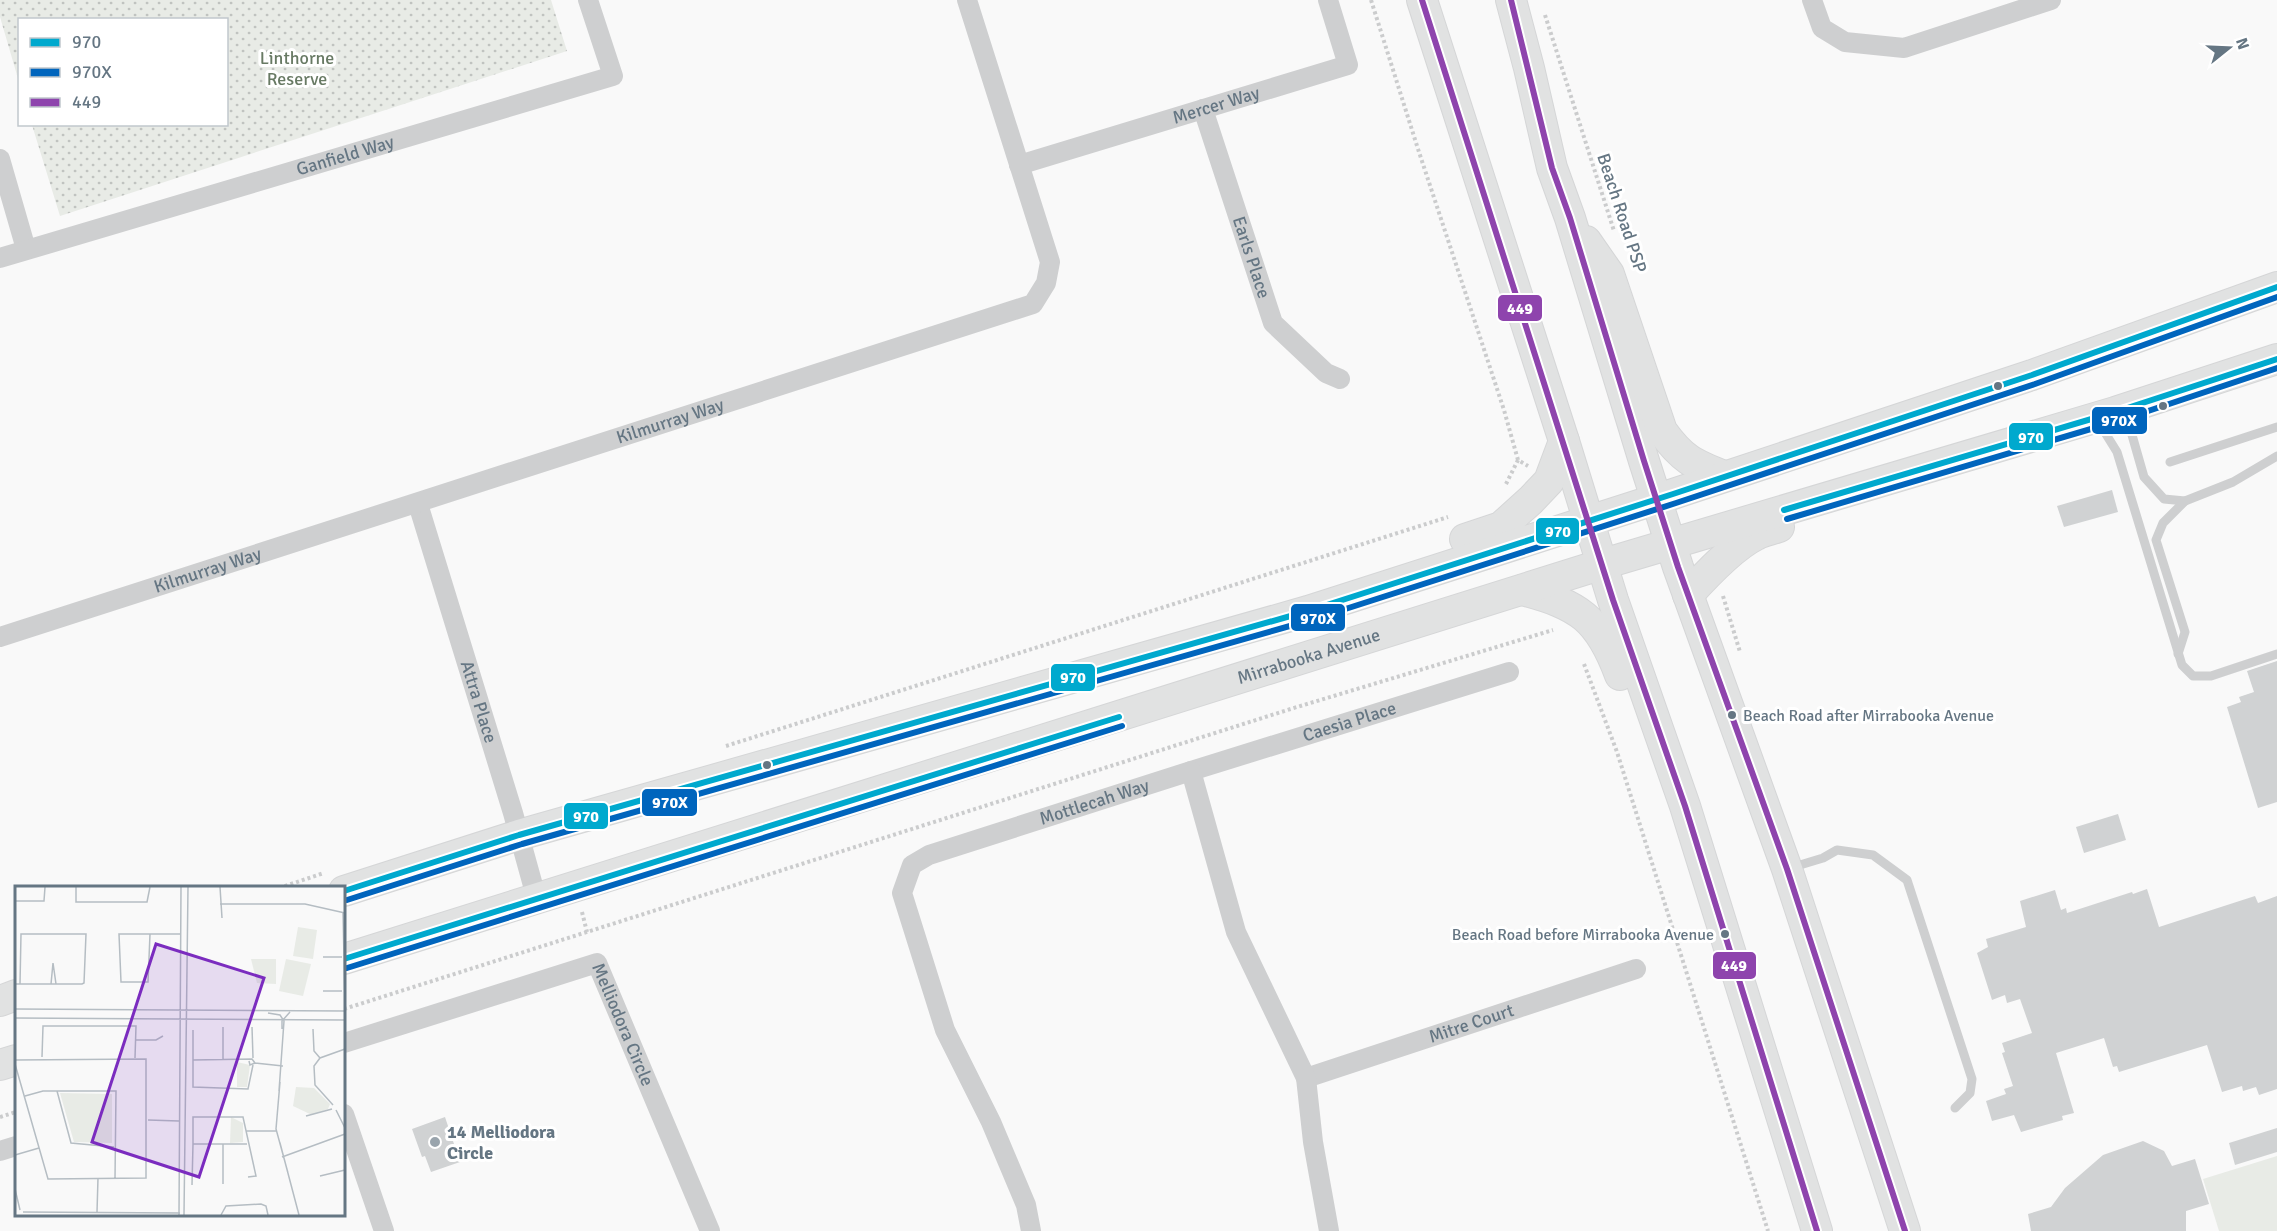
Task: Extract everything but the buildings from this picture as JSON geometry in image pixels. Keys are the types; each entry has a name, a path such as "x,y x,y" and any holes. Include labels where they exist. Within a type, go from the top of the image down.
{"main road":[{"path":"1422,0 1613,600 1684,806 1817,1231"},
{"path":"1511,0 1552,168 1570,218 1671,545 1787,869 1905,1231"},
{"path":"1570,218 1609,274 1662,431 1685,459 1724,476"},
{"path":"339,881 519,835 1308,611 1657,499 2031,375 2277,287"},
{"name":"Mirrabooka Avenue","path":"345,959 1603,564 2124,409 2277,359"},
{"path":"1688,596 1708,574 1746,540 1758,534 1918,484 2032,436"},
{"path":"1308,611 1352,577 1501,527 1549,481 1564,441"},
{"path":"1522,590 1553,598 1570,615 1583,614 1609,645 1648,748 1684,806"},
{"path":"0,1001 15,996"},
{"path":"0,1065 15,1060"}],"street":[{"name":"Ganfield Way","path":"0,258 613,76 588,0"},
{"name":"Kilmurray Way","path":"0,638 1033,304 1046,283 1050,262 967,0"},
{"name":"Mercer Way","path":"1019,165 1348,65 1328,0"},
{"path":"1812,0 1822,28 1845,42 1904,48 2051,0"},
{"name":"Earls Place","path":"1203,109 1273,323 1326,373 1340,379"},
{"path":"0,159 26,249"},
{"name":"Attra Place","path":"418,504 537,900"},
{"name":"Caesia Place","path":"1191,771 1509,672"},
{"path":"1191,771 1236,932 1306,1078 1313,1142 1329,1231"},
{"name":"Mottlecah Way","path":"1031,1231 1026,1204 991,1122 945,1030 902,893 912,865 929,855 1191,771"},
{"name":"Melliodora Circle","path":"345,1043 597,963 710,1231"},
{"name":"Mitre Court","path":"1306,1078 1636,969"},
{"path":"345,1117 384,1231"},
{"path":"0,1151 15,1146"}],"lane":[{"path":"2124,409 2144,477 2164,499 2185,501"},
{"path":"2095,417 2117,452 2182,665 2193,676 2211,676 2277,654"},
{"path":"2170,462 2277,427"},
{"path":"2178,654 2185,632 2156,540 2163,523 2185,501 2233,482 2277,456"},
{"path":"1787,869 1823,858 1837,850 1873,855 1908,880 1972,1079 1970,1093 1955,1108"}],"path":[{"path":"1371,0 1504,410 1518,460 1549,481"},
{"name":"Beach Road PSP","path":"1544,11 1615,236"},
{"path":"1502,491 1518,460"},
{"path":"719,748 1451,516"},
{"path":"345,1009 1297,707 1570,615"},
{"path":"1581,655 1617,752 1768,1231"},
{"path":"296,886 339,881"},
{"path":"0,1117 15,1112"}],"green space":[{"name":"Linthorne Reserve","path":"0,0 551,0 567,51 60,216 32,126 228,126 228,18 18,18 18,79 0,17"},
{"path":"2277,1156 2277,1231 2219,1231 2203,1179"}],"transit line":[{"name":"449","path":"1422,0 1613,600 1685,806 1817,1231"},
{"name":"449","path":"1511,0 1552,168 1570,218 1644,461 1678,567 1787,869 1905,1231"},
{"name":"970","path":"345,891 519,835 1308,611 1673,494 2032,375 2277,287"},
{"name":"970X","path":"347,900 522,844 1311,620 1676,503 2035,384 2277,297"},
{"name":"970","path":"1784,510 2115,412 2277,359"},
{"name":"970X","path":"1787,519 2118,421 2277,368"},
{"name":"970","path":"345,959 1119,717"},
{"name":"970X","path":"347,968 1122,726"}],"place":[{"name":"Beach Road after Mirrabooka Avenue","path":"1732,715"},
{"name":"Beach Road before Mirrabooka Avenue","path":"1725,934"},
{"name":"14 Melliodora Circle","path":"435,1142"}]}
